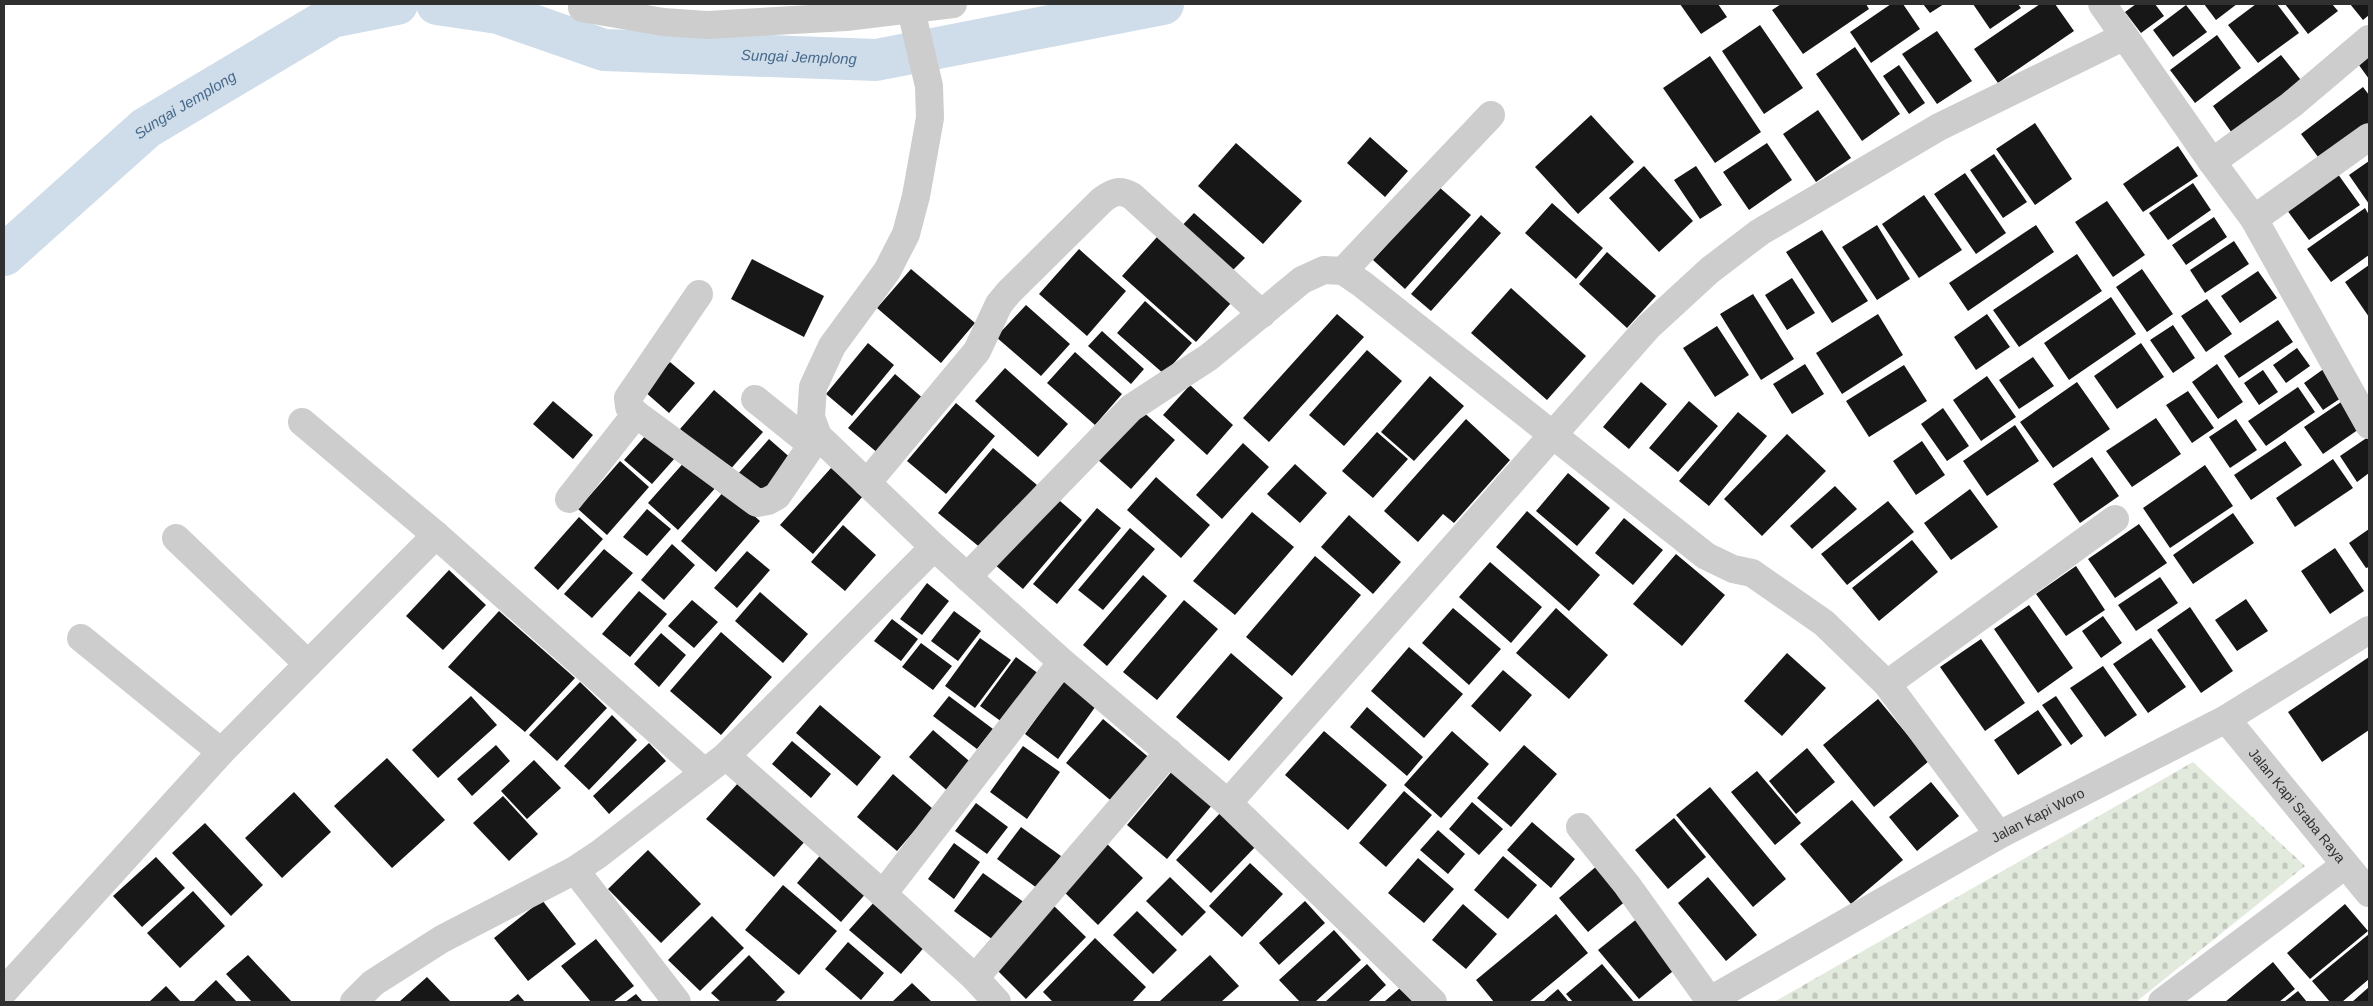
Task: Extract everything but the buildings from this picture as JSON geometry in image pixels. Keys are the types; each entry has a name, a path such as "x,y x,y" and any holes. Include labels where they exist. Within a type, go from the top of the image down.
{"street":[{"path":"582,8 663,22 707,25 846,17 913,19 953,4"},
{"path":"2102,4 2254,219 2369,424"},
{"path":"699,294 628,398 629,407 757,503 768,502 776,496 815,441 811,417 813,387 832,346 887,271 906,234 916,196 930,118 929,86 913,19"},
{"path":"1228,803 1648,327 1710,270 1760,232 1940,127 2123,36"},
{"path":"2212,162 2291,105 2369,38"},
{"path":"1343,271 1491,115"},
{"path":"2254,219 2369,138"},
{"path":"867,483 977,351 999,304 1008,292 1113,191 1124,191 1132,196 1262,314"},
{"path":"967,577 1131,408 1209,357 1311,274 1324,270 1343,271 1362,284 1706,556 1733,569 1752,573 1824,623 1887,684 1999,835"},
{"path":"755,399 815,441 867,483 934,547 1062,662 1228,803 1434,1002"},
{"path":"569,499 636,414"},
{"path":"302,422 436,535 704,772"},
{"path":"1887,684 2115,519"},
{"path":"4,992 220,752 436,535"},
{"path":"176,538 308,664"},
{"path":"354,1002 373,983 442,938 575,870 599,854 726,756 934,547"},
{"name":"Jalan Kapi Woro","path":"1709,1001 1999,835 2226,719 2369,630"},
{"path":"81,638 220,752"},
{"path":"883,894 1062,662"},
{"name":"Jalan Kapi Sraba Raya","path":"2226,719 2369,893"},
{"path":"975,978 1168,752"},
{"path":"726,756 883,894 975,978 997,1002"},
{"path":"1580,827 1627,884 1709,1001"},
{"path":"2174,999 2345,865"},
{"path":"575,870 677,1002"}],"green space":[{"path":"2193,762 2305,866 2136,1002 1774,1002"}],"waterway":[{"name":"Sungai Jemplong","path":"4,255 146,128 332,17 397,4"},
{"name":"Sungai Jemplong","path":"437,4 498,13 604,50 876,60 1163,4"}]}
